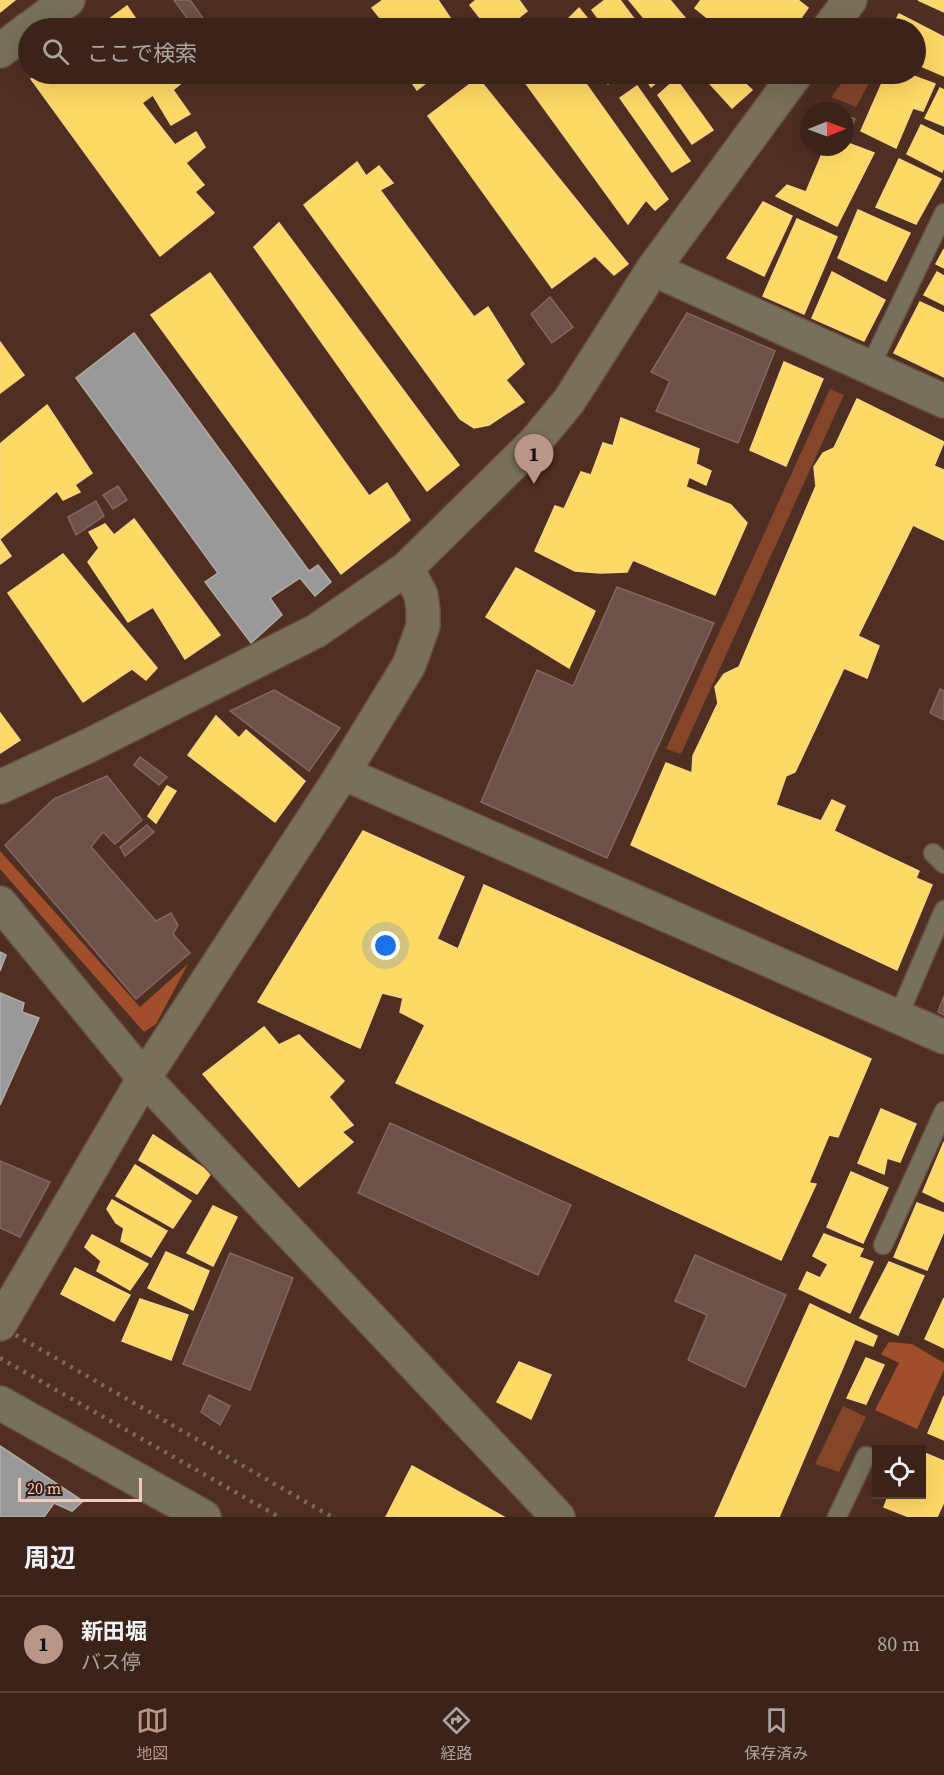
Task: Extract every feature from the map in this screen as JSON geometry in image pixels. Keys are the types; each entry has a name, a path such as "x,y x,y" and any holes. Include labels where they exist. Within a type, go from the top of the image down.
{"street":[{"path":"44,18 68,0"},
{"path":"836,18 850,0"},
{"path":"0,51 18,37"},
{"path":"0,787 88,746 316,631 407,568 535,442 569,401 653,269 789,84"},
{"path":"653,269 944,401"},
{"path":"0,1324 144,1078 343,773 409,665 423,626 423,610 421,595 407,568"},
{"path":"343,773 944,1037"},
{"path":"0,903 144,1078 558,1517"},
{"path":"0,1403 204,1517"}],"lane":[{"path":"870,367 944,213"},
{"path":"897,1017 944,910"},
{"path":"883,1245 944,1111"},
{"path":"837,1517 866,1456"}],"shaded area":[{"path":"841,84 869,84 856,107 854,102 844,102 831,97"},
{"path":"830,389 844,395 681,754 666,749"},
{"path":"0,851 140,1007 188,964 156,1024 144,1032 0,869"},
{"path":"889,1342 912,1344 944,1363 944,1370 917,1429 875,1410 899,1363 881,1354"},
{"path":"843,1406 866,1417 839,1472 815,1464"}],"building: 住宅":[{"path":"0,0 15,0 0,12"},
{"path":"383,0 438,0 450,18 380,18 372,8"},
{"path":"476,0 519,0 527,11 518,18 480,18 470,5"},
{"path":"605,0 620,0 634,18 598,18 592,10"},
{"path":"629,0 670,0 685,18 644,18"},
{"path":"701,0 798,0 808,8 801,18 708,18 695,8"},
{"path":"918,0 944,0 944,12"},
{"path":"127,6 135,18 111,18"},
{"path":"579,8 587,18 569,18"},
{"path":"926,28 944,37 944,76 926,68"},
{"path":"926,81 935,84 923,111 913,108 896,148 861,131 882,84 926,84"},
{"path":"35,84 180,84 173,90 190,114 171,125 153,95 142,103 175,145 196,132 205,147 186,163 204,185 195,192 214,213 160,256"},
{"path":"413,84 425,84 417,90"},
{"path":"470,84 483,84 628,264 614,275 595,256 552,288 428,116"},
{"path":"526,84 586,84 668,199 655,210 646,200 628,224"},
{"path":"670,84 680,84 713,130 692,144 658,95"},
{"path":"710,84 746,84 752,90 732,108"},
{"path":"637,86 690,161 672,172 620,98"},
{"path":"940,88 944,90 944,126 925,118"},
{"path":"921,125 944,136 942,172 907,154"},
{"path":"854,145 874,153 837,226 776,196 787,185 806,192 821,156 854,156"},
{"path":"899,159 941,179 916,224 876,207"},
{"path":"357,162 366,176 379,166 393,183 380,190 474,317 488,307 524,364 506,380 524,402 489,425 474,428 460,419 304,205"},
{"path":"763,202 792,216 764,276 727,258"},
{"path":"858,210 910,233 886,281 838,258"},
{"path":"797,219 837,237 804,314 763,296"},
{"path":"279,223 459,465 427,491 254,247"},
{"path":"944,249 944,268 936,264"},
{"path":"832,272 885,300 864,341 812,318"},
{"path":"937,272 944,276 944,305 924,295"},
{"path":"210,273 369,496 387,483 410,520 341,574 151,315"},
{"path":"920,302 944,313 944,377 894,353"},
{"path":"0,342 24,375 0,393"},
{"path":"784,362 823,379 786,466 750,450"},
{"path":"857,399 944,442 934,466 944,470 944,540 913,525 858,636 879,646 867,678 844,668 795,772 786,776 776,805 821,821 832,800 845,806 834,831 919,871 916,878 932,885 897,970 631,845 666,763 692,773 693,756 718,703 715,687 724,674 739,667 816,486 814,467 823,453 834,448"},
{"path":"47,405 92,473 75,485 80,492 63,500 57,491 0,539 0,444"},
{"path":"621,418 699,449 696,464 711,471 706,485 689,477 686,487 731,505 747,523 715,595 633,560 627,572 575,571 535,551 555,506 564,509 581,472 591,475 603,443 613,446"},
{"path":"134,519 220,635 185,659 153,607 128,622 88,562 99,548 89,532 105,524 114,535"},
{"path":"0,540 11,556 0,564"},
{"path":"63,554 157,668 146,680 132,669 83,702 8,593"},
{"path":"516,568 595,611 569,668 486,617"},
{"path":"0,713 20,740 0,753"},
{"path":"216,716 239,738 246,730 305,781 275,822 188,755"},
{"path":"167,786 176,791 156,823 148,816"},
{"path":"363,831 464,877 437,939 458,949 484,885 871,1059 838,1137 829,1135 809,1183 816,1184 781,1260 396,1083 425,1025 400,1012 403,998 382,993 360,1048 258,1002"},
{"path":"264,1027 279,1045 299,1035 344,1081 329,1097 353,1125 342,1132 353,1142 299,1187 203,1074"},
{"path":"881,1109 916,1124 900,1162 887,1158 884,1174 858,1163"},
{"path":"153,1135 211,1173 197,1194 139,1160"},
{"path":"944,1142 944,1202 923,1192"},
{"path":"135,1165 191,1201 173,1228 116,1196"},
{"path":"851,1172 888,1188 863,1243 827,1227"},
{"path":"112,1200 167,1231 151,1257 121,1241 124,1228 116,1223 107,1209"},
{"path":"917,1203 944,1213 944,1231 927,1270 894,1257"},
{"path":"213,1206 237,1217 213,1266 187,1253"},
{"path":"824,1234 863,1249 859,1257 873,1262 850,1313 799,1289 807,1272 820,1278 828,1264 813,1256"},
{"path":"92,1235 148,1264 130,1290 97,1271 101,1261 85,1247"},
{"path":"166,1252 209,1271 193,1310 148,1288"},
{"path":"889,1262 924,1276 898,1335 860,1318"},
{"path":"75,1268 130,1295 114,1321 61,1294"},
{"path":"944,1298 944,1348 925,1339"},
{"path":"140,1299 188,1315 171,1360 122,1341"},
{"path":"810,1304 877,1336 873,1346 855,1339 779,1517 715,1517"},
{"path":"866,1358 884,1365 866,1404 847,1398"},
{"path":"519,1362 551,1375 531,1419 497,1402"},
{"path":"944,1396 944,1440 928,1433"},
{"path":"926,1454 944,1461 944,1502 937,1517 909,1517 884,1507 887,1499 926,1499"},
{"path":"412,1466 504,1517 386,1517"}],"building: 工業":[{"path":"134,333 309,571 318,565 331,582 315,596 300,578 270,598 282,615 251,643 205,582 218,573 76,378"},
{"path":"0,952 6,955 0,971"},
{"path":"0,993 24,1003 22,1012 39,1018 0,1105"},
{"path":"0,1446 83,1501 72,1511 54,1503 44,1517 0,1517"}],"building: その他":[{"path":"174,0 190,0 203,18 187,18"},
{"path":"550,297 573,327 552,343 531,314"},
{"path":"687,313 775,351 738,443 656,411 670,381 651,372"},
{"path":"118,486 127,500 113,509 103,495"},
{"path":"96,501 104,516 76,535 68,517"},
{"path":"617,587 714,623 607,858 481,802 537,670 573,686"},
{"path":"940,689 944,691 944,720 930,713"},
{"path":"274,690 340,728 309,771 230,711"},
{"path":"140,757 167,777 159,785 134,765"},
{"path":"107,776 142,820 115,844 103,832 91,847 156,921 171,913 178,925 173,934 190,953 136,999 5,845 54,799"},
{"path":"147,825 154,832 125,856 120,847"},
{"path":"944,996 944,1015 938,1012"},
{"path":"390,1123 571,1205 538,1275 358,1193"},
{"path":"0,1161 50,1182 20,1237 0,1228"},
{"path":"230,1253 293,1278 250,1390 183,1364"},
{"path":"695,1255 786,1295 745,1387 688,1360 707,1315 675,1301"},
{"path":"209,1395 230,1406 220,1425 201,1412"}],"railway":[{"path":"0,1326 332,1517"},
{"path":"0,1358 279,1517"}],"place":[{"name":"新田堀","path":"534,484"}]}
